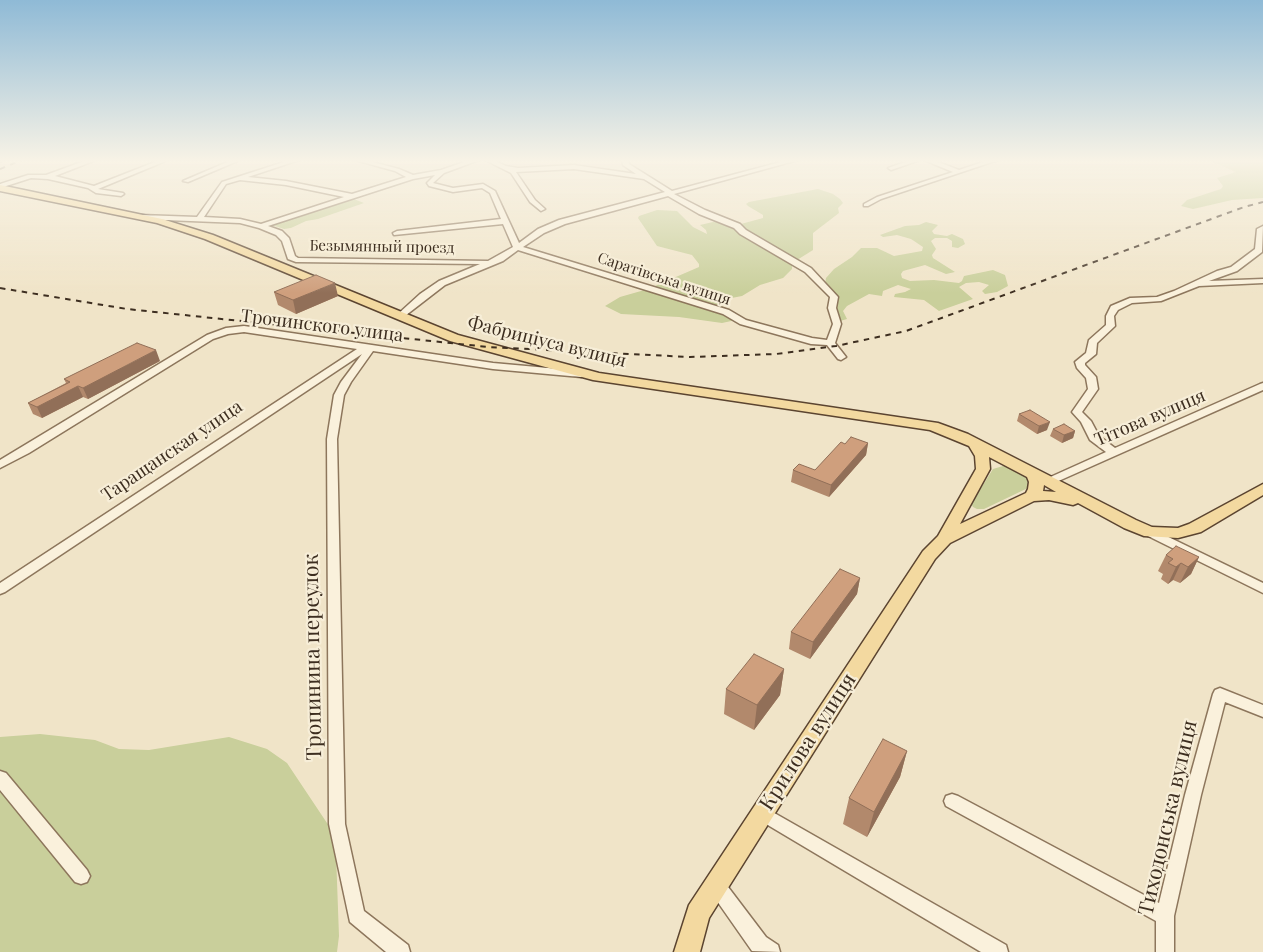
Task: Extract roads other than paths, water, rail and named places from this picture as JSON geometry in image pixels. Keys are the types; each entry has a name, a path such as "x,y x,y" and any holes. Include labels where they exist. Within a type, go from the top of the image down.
{"main road":[{"name":"Фабриціуса вулиця","path":"82,204 141,217 209,237 454,338 586,374 933,426 975,443 1089,503"},
{"path":"944,540 983,469 982,456 975,443"},
{"path":"983,469 1017,464"},
{"path":"944,540 1030,496 1036,490 1037,482 1034,474"},
{"path":"1030,496 1049,495 1089,503 1150,532 1178,533 1195,528 1263,489"},
{"path":"963,506 967,511 986,518"},
{"name":"Крилова вулиця","path":"687,952 698,912 924,564 944,540"}],"street":[{"path":"200,218 209,204"},
{"path":"261,226 325,204"},
{"path":"499,204 517,247"},
{"path":"536,204 541,209"},
{"path":"401,316 423,296 442,283 500,259 541,231 562,222 627,204"},
{"path":"689,204 702,212 737,226 743,232 808,270 834,297 832,308 837,324 830,343 841,357"},
{"name":"Безымянный проезд","path":"141,217 240,220 280,233 286,240 291,257 296,260 492,262"},
{"path":"397,232 506,221"},
{"path":"1112,452 1094,438 1086,421 1077,412 1093,389 1091,376 1080,366 1080,362 1091,354 1092,342 1110,326 1110,316 1114,308 1130,301 1177,294 1234,268 1252,252 1259,250 1261,229 1263,228"},
{"name":"Саратівська вулиця","path":"517,247 726,312 743,322 811,341 830,343"},
{"path":"1196,284 1263,281"},
{"name":"Трочинского улица","path":"0,465 202,342 226,331 244,329 493,366 586,374"},
{"name":"Таращанская улица","path":"0,589 368,348"},
{"name":"Тропинина переулок","path":"368,348 338,395 332,439 337,824 356,916 401,952"},
{"name":"Тітова вулиця","path":"1050,481 1263,386"},
{"path":"1150,532 1263,588"},
{"name":"Тиходонська вулиця","path":"1165,952 1165,916 1193,795 1220,694 1263,711"},
{"path":"0,778 81,876"},
{"path":"952,801 1165,916"},
{"path":"762,813 999,952"},
{"path":"716,885 759,944 771,952"}],"railway":[{"path":"0,288 127,309 488,347 690,357 776,354 836,346 906,331 1254,204"}]}
